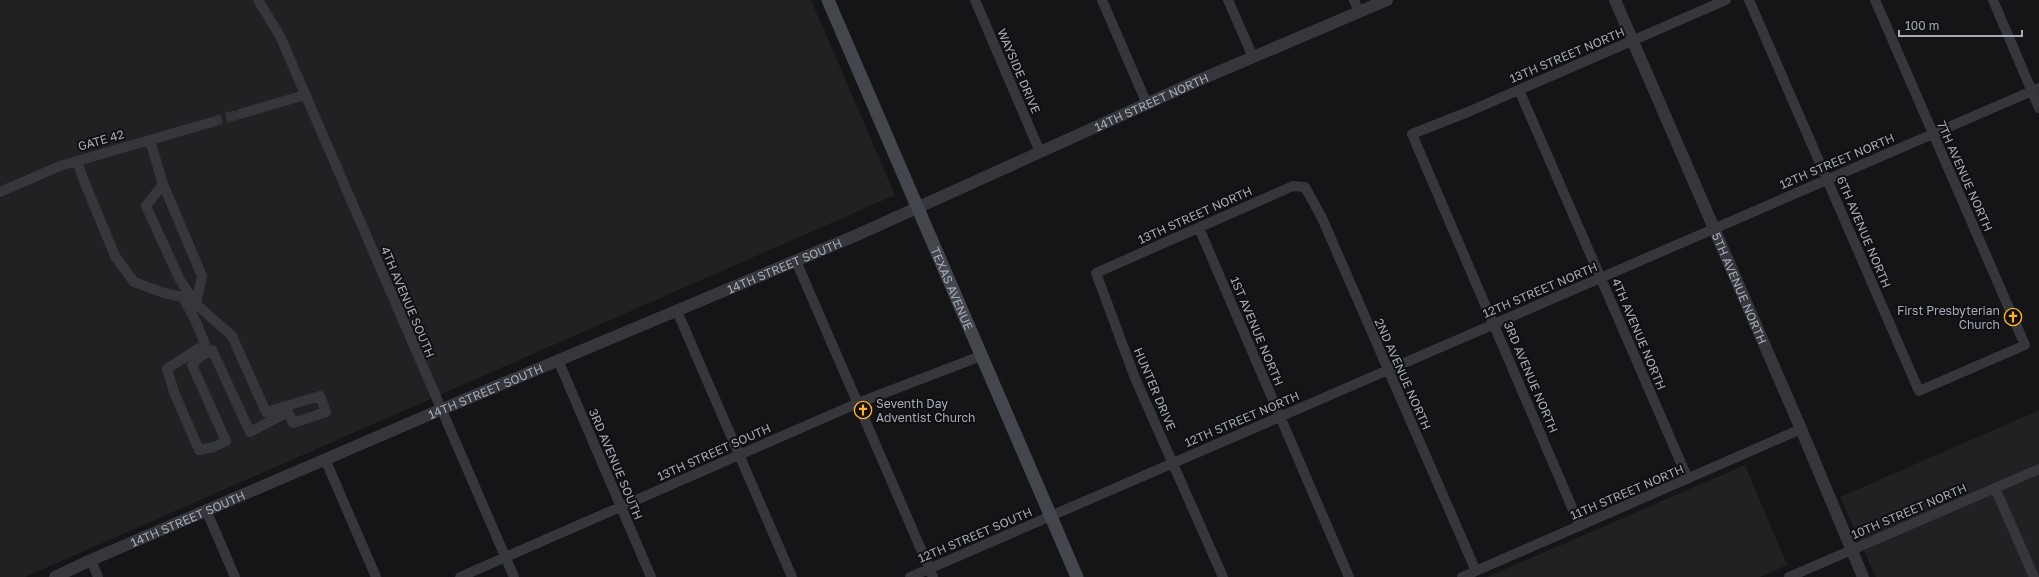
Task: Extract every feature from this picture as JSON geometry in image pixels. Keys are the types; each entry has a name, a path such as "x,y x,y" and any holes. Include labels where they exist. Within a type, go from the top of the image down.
{"main road":[{"name":"TEXAS AVENUE","path":"828,0 1077,577"}],"street":[{"name":"4TH AVENUE SOUTH","path":"258,0 280,36 440,410 514,577"},
{"name":"WAYSIDE DRIVE","path":"975,0 1040,152"},
{"path":"1102,0 1147,104"},
{"path":"1228,0 1253,57"},
{"path":"1354,0 1359,12"},
{"name":"14TH STREET NORTH","path":"917,207 1253,57 1387,0"},
{"name":"5TH AVENUE NORTH","path":"1615,0 1801,429 1863,577"},
{"name":"13TH STREET NORTH","path":"1418,132 1726,0"},
{"name":"6TH AVENUE NORTH","path":"1749,0 1917,386"},
{"name":"7TH AVENUE NORTH","path":"1875,0 2025,345 2008,354 1919,392 1917,386"},
{"path":"1993,0 2035,90 2039,108"},
{"name":"4TH AVENUE NORTH","path":"1519,90 1688,479"},
{"name":"12TH STREET NORTH","path":"1051,516 2035,90"},
{"path":"240,114 305,95"},
{"name":"GATE 42","path":"0,192 60,166 212,122"},
{"name":"3RD AVENUE NORTH","path":"1418,132 1412,134 1580,526"},
{"path":"150,140 163,184 202,276 196,304"},
{"path":"77,161 115,256 134,282 164,293 183,297 196,322 205,344 167,369 179,404 199,450 214,448 226,442 192,365 200,357 212,350 250,432 271,423 288,412 293,423 326,412 320,396 266,412 232,336 196,304 180,280 146,206 163,184"},
{"name":"13TH STREET NORTH","path":"1097,275 1096,273 1293,186 1306,189"},
{"name":"2ND AVENUE NORTH","path":"1306,189 1322,218 1387,370 1476,571"},
{"name":"14TH STREET SOUTH","path":"55,577 206,510 558,360 796,261 917,207"},
{"name":"1ST AVENUE NORTH","path":"1199,228 1349,577"},
{"path":"796,261 931,573"},
{"name":"HUNTER DRIVE","path":"1097,275 1135,378 1223,577"},
{"path":"677,311 792,577"},
{"name":"13TH STREET SOUTH","path":"460,577 858,403 981,356"},
{"name":"3RD AVENUE SOUTH","path":"558,360 651,577"},
{"name":"11TH STREET NORTH","path":"1462,577 1801,429"},
{"path":"325,459 376,577"},
{"name":"10TH STREET NORTH","path":"1789,577 2039,469"},
{"path":"1995,488 2034,577"},
{"path":"206,510 235,577"},
{"name":"12TH STREET SOUTH","path":"910,577 931,573 1051,516"},
{"path":"91,560 98,577"}],"shaded area":[{"path":"0,0 811,0 895,195 25,577 0,577"},
{"path":"2039,410 2039,577 1876,577 1840,497"},
{"path":"1745,465 1787,565 1760,577 1487,577"}],"tunnel":[{"path":"212,122 240,114"}],"place":[{"name":"First Presbyterian Church","path":"2013,317"},
{"name":"Seventh Day Adventist Church","path":"863,410"}]}
